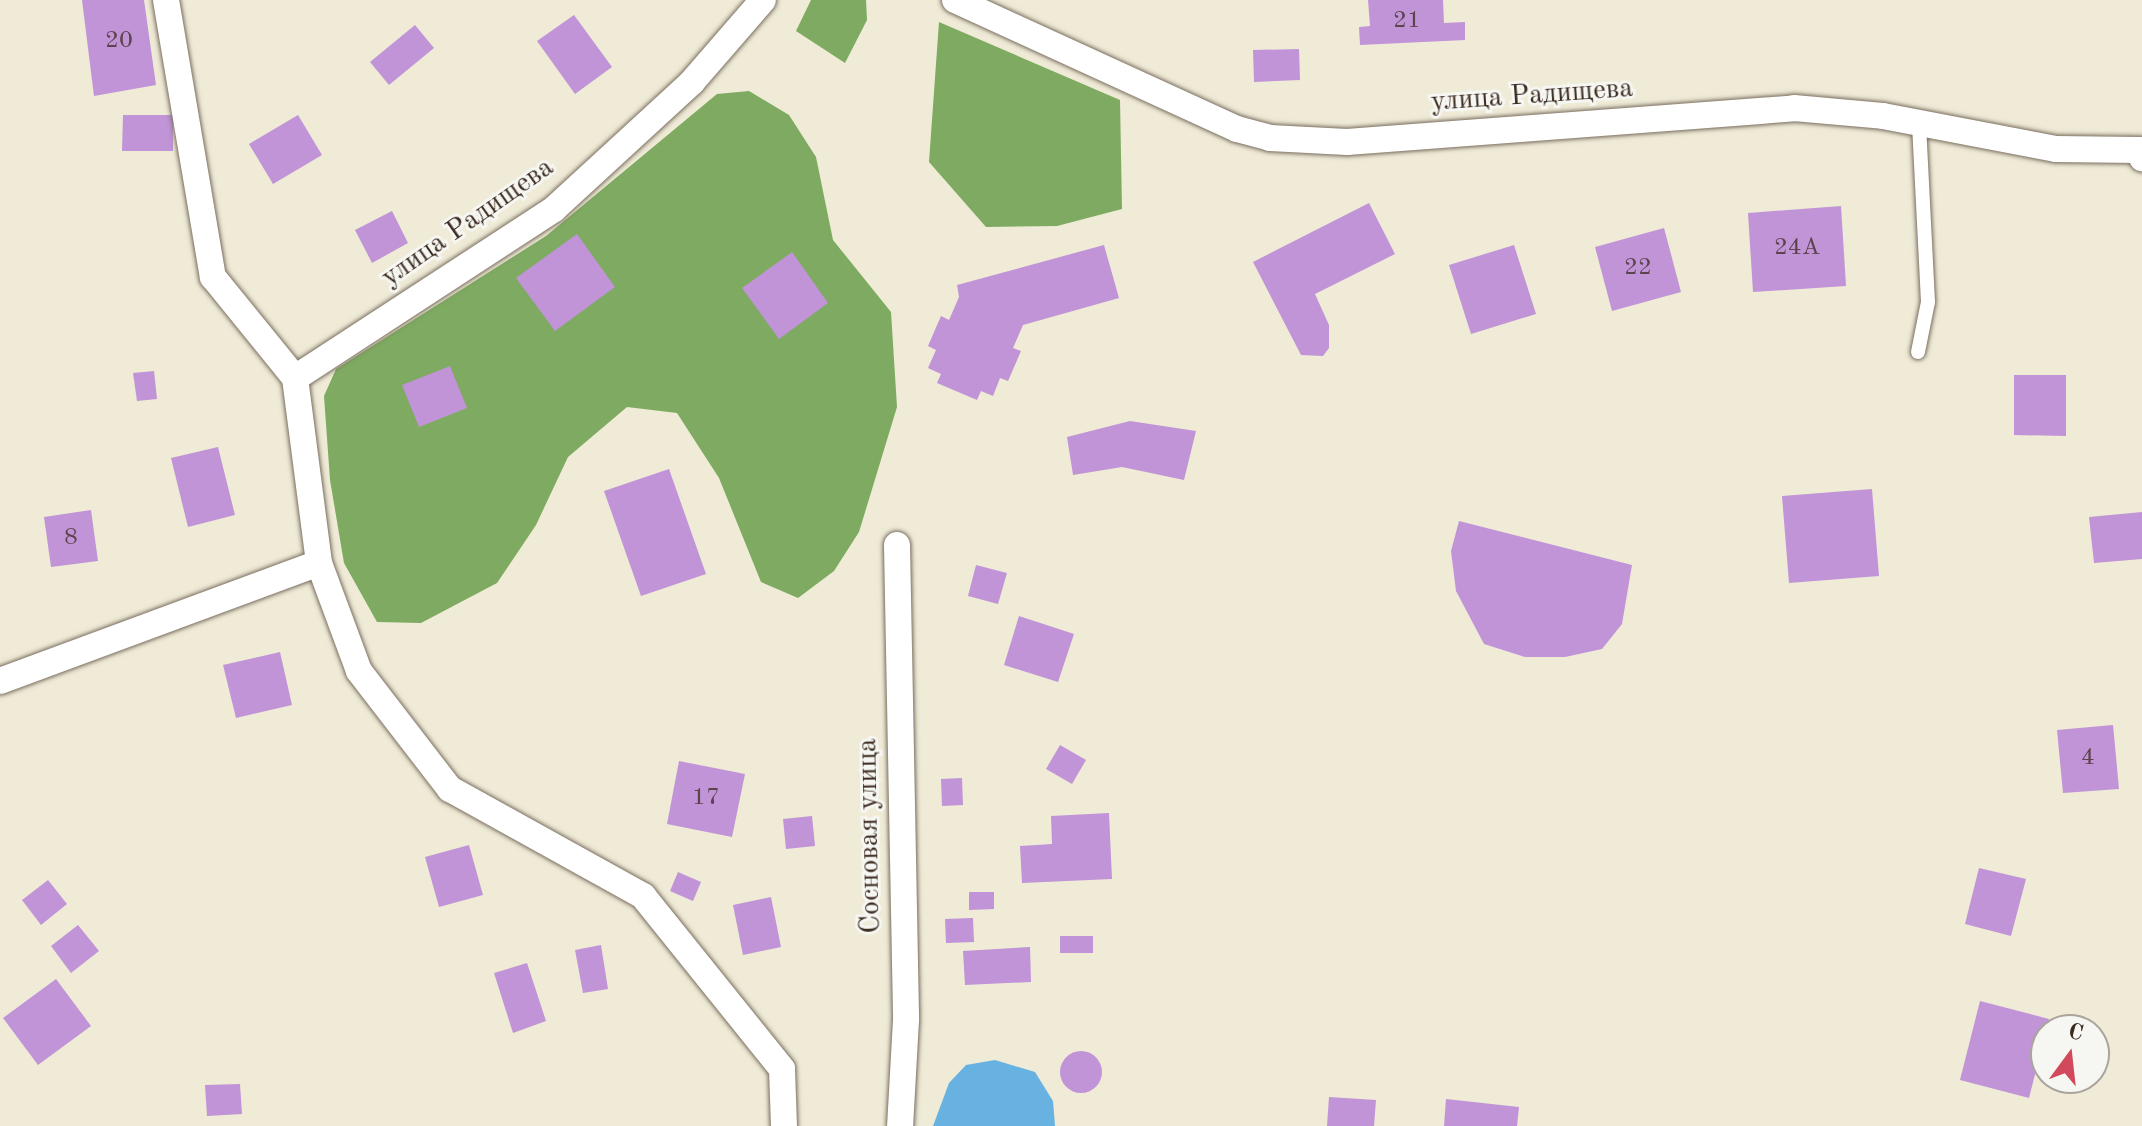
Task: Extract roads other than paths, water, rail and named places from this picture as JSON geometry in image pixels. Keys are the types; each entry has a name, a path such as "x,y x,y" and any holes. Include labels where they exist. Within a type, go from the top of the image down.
{"street":[{"path":"166,0 213,277 295,378 319,563 359,671 450,789 643,896 782,1069 784,1126"},
{"name":"улица Радищева","path":"295,378 554,209 692,82 763,0"},
{"name":"улица Радищева","path":"955,0 1237,129 1270,138 1347,142 1794,108 1919,124 2056,149 2140,154"},
{"name":"Сосновая улица","path":"897,545 906,1020 900,1126"},
{"path":"0,681 319,563"}],"lane":[{"path":"1918,352 1928,302 1919,124"}],"water":[{"path":"995,1060 1035,1072 1053,1101 1055,1126 933,1126 949,1083 966,1065"}]}
